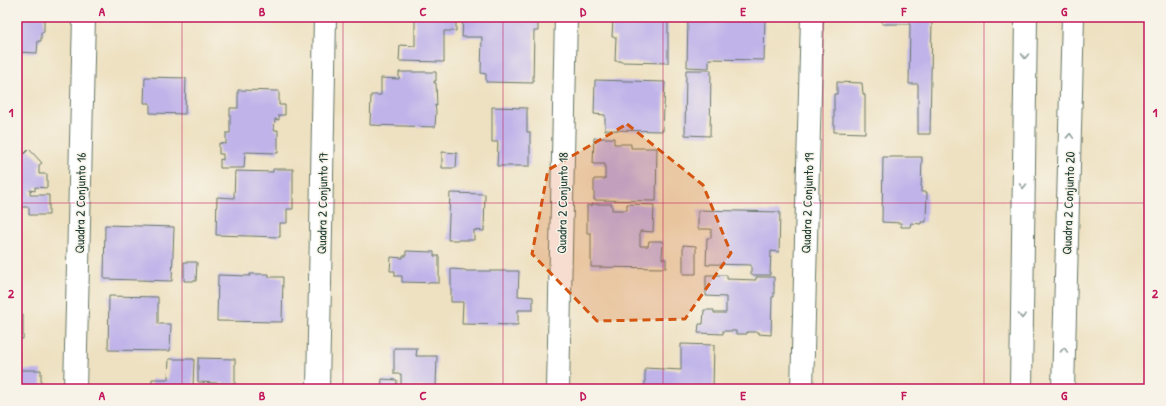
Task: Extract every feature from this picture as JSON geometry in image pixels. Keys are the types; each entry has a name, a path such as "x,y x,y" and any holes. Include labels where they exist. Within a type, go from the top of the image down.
{"street":[{"name":"Quadra 2 Conjunto 16","path":"75,389 84,17"},
{"name":"Quadra 2 Conjunto 17","path":"318,389 325,17"},
{"name":"Quadra 2 Conjunto 18","path":"558,389 566,17"},
{"name":"Quadra 2 Conjunto 19","path":"802,389 812,17"},
{"path":"1021,389 1026,17"},
{"name":"Quadra 2 Conjunto 20","path":"1063,389 1073,17"}],"highlighted area":[{"path":"627,124 703,185 731,253 685,319 597,321 532,254 548,170"}],"building":[{"path":"17,17 44,17 44,32 41,33 41,41 38,41 37,53 17,52"},
{"path":"415,17 456,17 456,31 444,31 444,62 399,61 400,45 415,46"},
{"path":"610,17 668,17 668,63 615,61 616,37 612,37 613,19 610,19"},
{"path":"688,17 765,17 764,60 709,59 709,68 687,67"},
{"path":"882,17 932,17 930,134 918,134 918,84 909,84 910,24 882,24"},
{"path":"463,18 538,20 538,31 534,31 533,83 486,82 486,74 481,73 482,37 462,37"},
{"path":"686,70 711,70 710,136 685,135"},
{"path":"399,72 436,72 436,81 434,81 434,83 436,83 437,106 435,105 435,127 370,125 371,95 381,95 381,78 399,79"},
{"path":"145,77 186,78 185,114 150,113 150,103 144,103"},
{"path":"595,80 665,82 663,131 605,130 605,115 594,114"},
{"path":"837,82 862,83 863,94 865,95 865,133 834,132 834,94 837,94"},
{"path":"238,90 279,91 279,105 285,105 285,115 279,115 279,120 275,119 274,130 278,130 278,153 245,152 244,168 220,168 220,159 223,160 223,154 219,154 219,143 226,144 226,133 230,133 230,108 238,108"},
{"path":"492,107 527,108 527,132 530,132 530,166 497,166 498,142 492,142"},
{"path":"594,138 614,138 614,144 631,144 631,148 657,148 656,201 594,200 594,179 605,179 605,164 593,164"},
{"path":"17,146 24,154 29,149 42,163 39,165 39,174 47,174 47,188 35,187 35,191 30,190 30,195 49,195 49,215 29,215 29,207 17,207"},
{"path":"442,152 457,153 456,168 442,168"},
{"path":"883,157 922,157 921,192 927,192 926,222 921,222 921,224 911,223 910,227 901,227 901,223 882,222"},
{"path":"273,169 293,169 293,209 287,209 287,223 280,223 280,237 216,235 217,197 234,198 235,171 273,172"},
{"path":"450,193 485,194 484,231 474,230 474,240 448,240"},
{"path":"592,204 612,204 612,210 627,210 627,204 654,205 653,232 640,231 640,246 648,246 649,241 663,241 662,259 666,259 666,268 591,267 591,233 587,233 587,205 592,206"},
{"path":"698,210 780,212 779,252 771,251 770,275 751,275 751,265 706,265 707,238 711,238 711,229 698,229"},
{"path":"105,225 174,227 172,281 104,279"},
{"path":"683,245 696,246 696,274 683,274"},
{"path":"406,251 434,252 434,256 439,256 439,283 402,282 402,276 395,276 395,271 390,271 391,257 403,258 403,256 406,256"},
{"path":"184,262 197,262 196,281 184,281"},
{"path":"451,269 466,271 519,271 518,296 533,297 533,310 518,310 518,325 462,324 463,302 451,302"},
{"path":"250,274 269,274 269,277 283,277 282,322 217,321 218,275 250,276"},
{"path":"706,275 727,275 727,279 756,280 756,277 774,277 771,335 759,334 759,332 736,334 736,331 723,331 723,334 698,333 699,324 703,324 704,310 714,310 714,313 726,313 726,297 706,296"},
{"path":"109,296 158,297 158,324 171,324 170,351 108,350"},
{"path":"17,314 23,314 23,339 17,339"},
{"path":"681,344 714,345 713,389 645,389 645,368 681,370"},
{"path":"394,348 417,348 416,356 437,356 436,387 401,386 401,374 394,374"},
{"path":"198,358 235,359 235,384 198,382"},
{"path":"169,359 194,359 193,389 152,389 152,379 168,379"},
{"path":"20,370 41,370 41,389 17,389 17,373 20,373"},
{"path":"382,379 397,380 396,389 381,389"}]}
